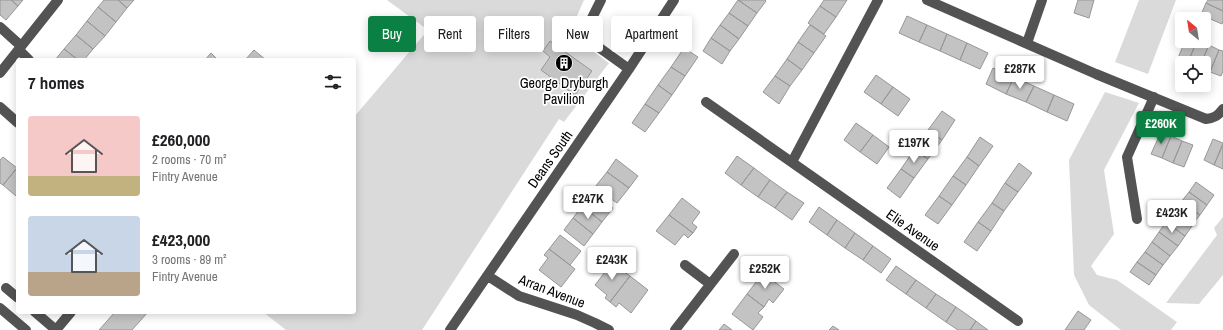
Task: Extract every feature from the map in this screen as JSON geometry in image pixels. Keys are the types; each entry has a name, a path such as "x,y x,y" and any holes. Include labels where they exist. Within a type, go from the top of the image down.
{"street":[{"path":"0,73 58,0"},
{"path":"601,0 583,36 629,69"},
{"path":"792,162 878,0"},
{"path":"927,0 1096,74 1206,119 1219,115 1223,109"},
{"path":"1027,43 1042,0"},
{"name":"Deans South","path":"450,330 674,1"},
{"path":"0,27 28,58"},
{"path":"1137,219 1127,157 1154,97"},
{"name":"Elie Avenue","path":"706,102 1018,321"},
{"path":"0,107 16,121"},
{"path":"675,330 734,254"},
{"path":"685,265 710,284"},
{"name":"Arran Avenue","path":"488,276 519,296 577,315 609,330"},
{"path":"6,288 16,296"},
{"path":"0,308 26,330"},
{"path":"37,314 56,330 69,314"}],"shaded area":[{"path":"387,0 584,0 577,16 552,16 552,52 594,52 609,63 564,122 559,119 422,330 286,330 266,314 356,314 356,115 409,52 416,52 416,44 424,35 424,52 476,52 476,16 424,16 424,27 416,21 416,16 409,16"},
{"path":"1139,0 1176,0 1148,74 1115,62"},
{"path":"1105,92 1139,103 1104,170 1114,234 1091,266 1097,275 1117,280 1177,322 1171,330 1121,330 1089,305 1074,275 1069,160"},
{"path":"1223,217 1223,275 1199,304 1166,303 1217,235 1214,228"}],"building":[{"path":"0,0 11,0 18,6 6,20 0,15"},
{"path":"11,0 23,0 18,6"},
{"path":"104,0 118,0 127,8 116,22 98,7"},
{"path":"118,0 134,0 127,8"},
{"path":"738,0 765,0 766,1 757,13"},
{"path":"738,0 757,13 748,26 729,13"},
{"path":"824,0 847,0 836,17 820,6"},
{"path":"1078,0 1094,0 1089,18 1074,13"},
{"path":"1208,0 1223,0 1223,11 1206,3"},
{"path":"1206,3 1223,11 1222,24 1211,19 1211,12 1202,12"},
{"path":"820,6 836,17 824,34 808,23"},
{"path":"98,7 116,22 105,36 87,21"},
{"path":"729,13 748,26 739,39 720,25"},
{"path":"907,16 927,25 919,42 899,33"},
{"path":"87,21 105,36 93,49 76,35"},
{"path":"720,25 739,39 730,51 711,38"},
{"path":"810,25 826,36 814,53 798,42"},
{"path":"927,25 947,34 940,51 919,42"},
{"path":"947,34 967,43 960,60 940,51"},
{"path":"76,35 93,49 86,58 75,58 64,49"},
{"path":"711,38 730,51 722,64 703,51"},
{"name":"George Dryburgh Pavilion","path":"550,41 552,42 552,52 565,52 592,71 575,95 541,70 550,57 544,52"},
{"path":"798,42 814,53 802,70 787,59"},
{"path":"967,43 988,53 980,69 960,60"},
{"path":"1211,46 1219,50 1211,70 1211,56 1204,56 1208,48 1211,48"},
{"path":"1182,48 1194,48 1191,56 1179,56"},
{"path":"1194,48 1208,48 1204,56 1191,56"},
{"path":"64,49 75,58 57,58"},
{"path":"254,50 264,58 247,58"},
{"path":"1219,50 1223,51 1223,71 1221,76 1211,72"},
{"path":"681,52 690,52 698,57 685,76 671,67"},
{"path":"211,53 216,58 207,58"},
{"path":"787,59 802,70 790,86 775,76"},
{"path":"671,67 685,76 672,95 658,85"},
{"path":"993,68 1014,77 1006,94 986,84"},
{"path":"876,75 893,87 881,104 864,92"},
{"path":"775,76 790,86 779,104 763,92"},
{"path":"1014,77 1034,86 1026,102 1006,94"},
{"path":"658,85 672,95 659,113 645,104"},
{"path":"1034,86 1054,95 1047,112 1026,102"},
{"path":"893,87 910,99 898,116 881,104"},
{"path":"1054,95 1074,104 1067,121 1047,112"},
{"path":"645,104 659,113 645,132 632,123"},
{"path":"942,111 955,120 942,140 928,130"},
{"path":"856,123 873,135 860,152 844,140"},
{"path":"928,130 942,140 928,159 914,150"},
{"path":"1161,132 1171,136 1162,158 1151,154"},
{"path":"873,135 889,147 877,164 860,152"},
{"path":"1171,136 1182,141 1173,163 1162,158"},
{"path":"980,137 993,146 979,166 967,157"},
{"path":"1213,139 1223,143 1214,165 1204,160"},
{"path":"1182,141 1193,145 1184,167 1173,163"},
{"path":"1223,145 1223,169 1214,165"},
{"path":"914,150 928,159 914,178 901,169"},
{"path":"737,156 754,168 741,185 725,173"},
{"path":"3,157 16,167 3,185 0,183 0,160"},
{"path":"967,157 979,166 966,185 953,176"},
{"path":"616,159 638,176 629,188 607,172"},
{"path":"1019,163 1032,173 1018,192 1005,183"},
{"path":"754,168 770,180 758,197 741,185"},
{"path":"16,169 16,196 3,185"},
{"path":"901,169 914,178 900,198 887,188"},
{"path":"607,172 629,188 617,203 595,187"},
{"path":"953,176 966,185 952,205 939,196"},
{"path":"770,180 787,192 775,208 758,197"},
{"path":"1196,182 1214,195 1207,205 1189,192"},
{"path":"1005,183 1018,192 1004,211 992,203"},
{"path":"592,192 613,208 602,222 582,206"},
{"path":"787,192 804,203 792,220 775,208"},
{"path":"1189,192 1207,205 1200,215 1181,202"},
{"path":"939,196 952,205 938,224 925,215"},
{"path":"682,198 700,212 692,223 697,227 693,233 669,215"},
{"path":"1181,202 1200,215 1192,225 1174,212"},
{"path":"992,203 1004,211 991,231 978,222"},
{"path":"582,206 602,222 593,234 573,218"},
{"path":"819,207 837,220 827,235 809,222"},
{"path":"1173,213 1192,226 1185,236 1166,222"},
{"path":"669,215 693,233 688,238 684,234 675,245 656,231"},
{"path":"573,218 593,234 584,246 564,230"},
{"path":"837,220 855,233 845,248 827,235"},
{"path":"978,222 991,231 977,251 964,242"},
{"path":"1166,222 1185,236 1178,246 1159,232"},
{"path":"1159,232 1178,246 1170,256 1152,242"},
{"path":"855,233 873,246 863,260 845,248"},
{"path":"560,235 581,251 570,265 549,249"},
{"path":"1152,242 1170,256 1163,265 1145,252"},
{"path":"873,246 891,259 881,273 863,260"},
{"path":"549,249 575,269 561,287 539,270 548,258 544,255"},
{"path":"1145,252 1163,265 1156,275 1137,262"},
{"path":"1137,262 1156,275 1149,285 1130,272"},
{"path":"612,263 630,276 610,302 605,298 607,295 595,285"},
{"path":"896,266 916,280 906,294 886,280"},
{"path":"763,273 784,289 773,303 769,299 764,307 747,294"},
{"path":"630,276 648,290 631,313 619,303 616,307 610,302"},
{"path":"916,280 936,294 926,308 906,294"},
{"path":"747,294 764,307 758,313 763,317 753,330 732,314"},
{"path":"936,294 956,307 946,322 926,308"},
{"path":"956,307 976,321 970,330 958,330 946,322"},
{"path":"1078,311 1091,320 1084,330 1065,330"},
{"path":"113,314 146,314 132,330 99,330"},
{"path":"976,321 981,325 988,330 970,330"},
{"path":"724,324 732,330 719,330"},
{"path":"833,326 839,330 829,330"}],"place":[{"name":"George Dryburgh Pavilion","path":"564,63"}]}
